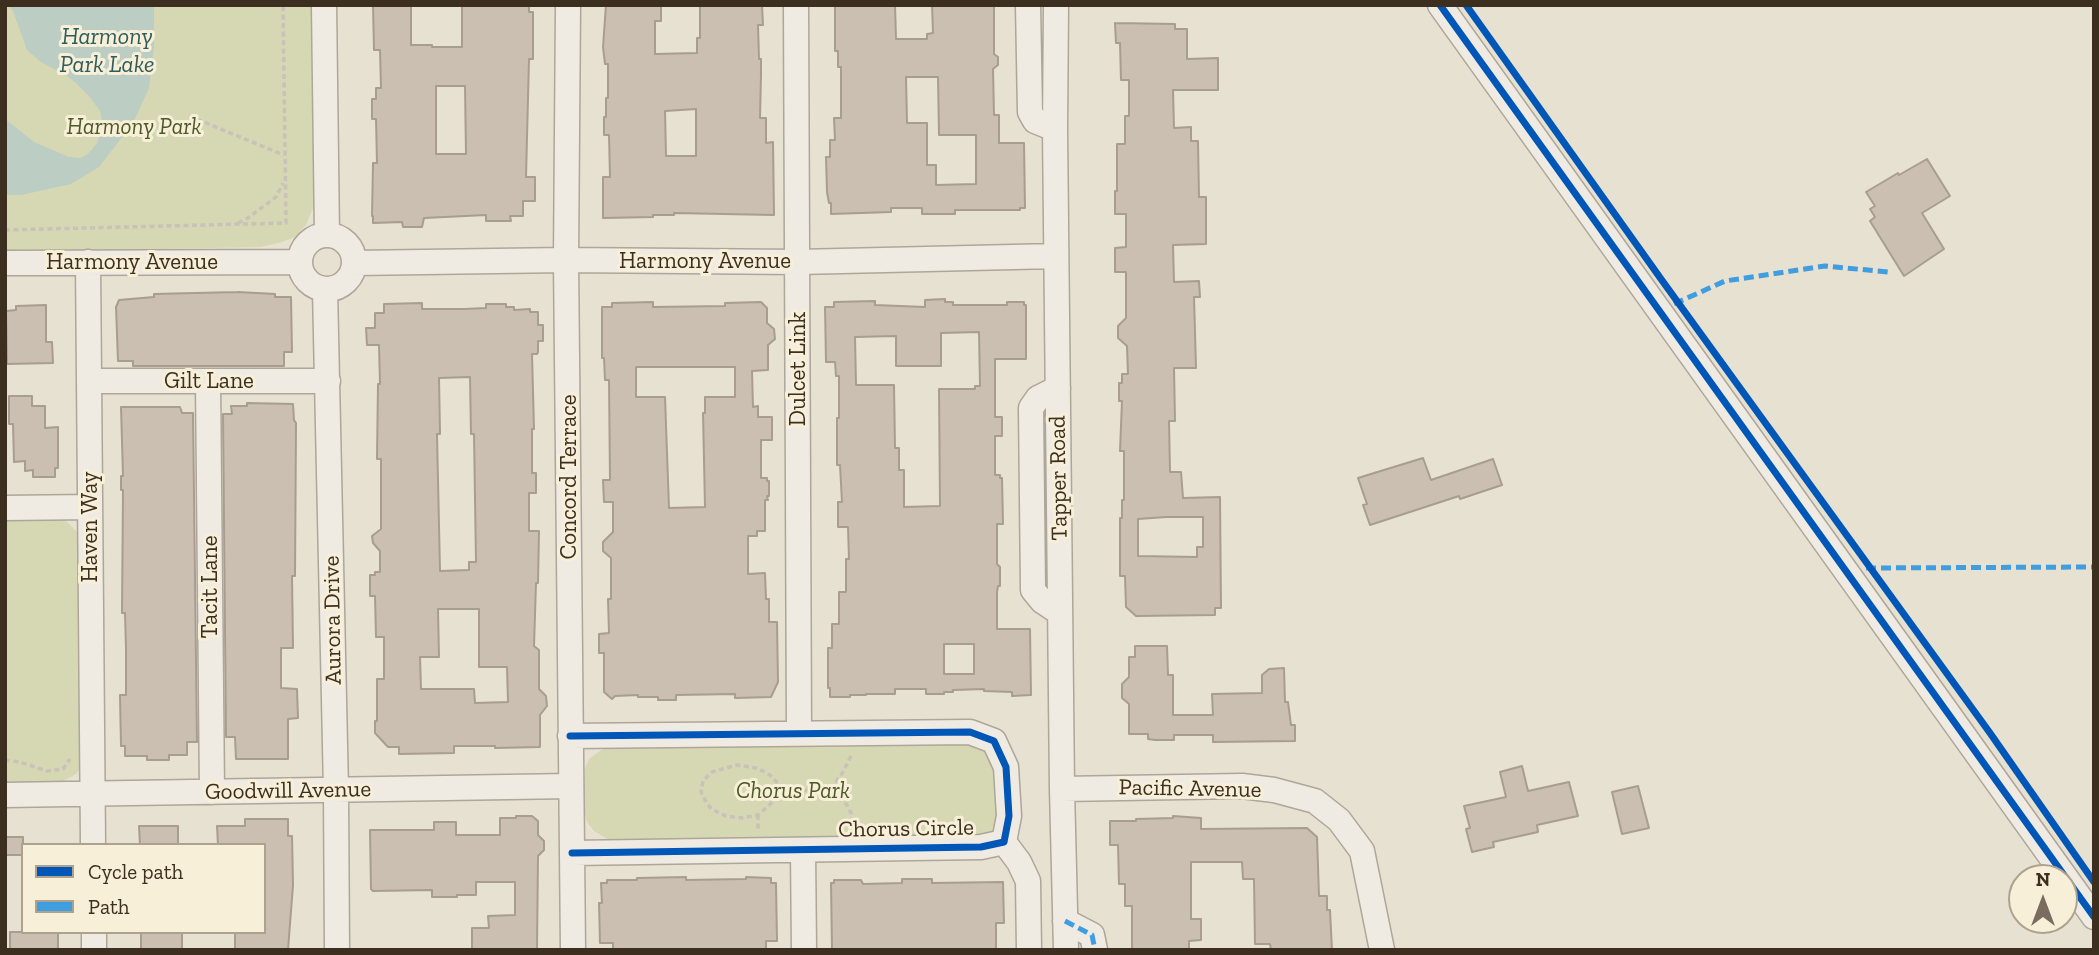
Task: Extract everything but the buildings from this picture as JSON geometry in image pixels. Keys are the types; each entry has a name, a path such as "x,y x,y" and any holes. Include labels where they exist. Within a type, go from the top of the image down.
{"street":[{"path":"324,5 327,235"},
{"name":"Concord Terrace","path":"568,5 566,260 573,950"},
{"name":"Dulcet Link","path":"796,5 799,733"},
{"path":"1028,5 1030,112 1035,121 1055,129"},
{"name":"Tapper Road","path":"1056,5 1056,256 1066,950"},
{"path":"1440,5 2094,917"},
{"path":"327,235 346,243 352,252 354,263 352,274 345,282 336,288 325,289 315,287 307,281 300,262 302,251 308,243 327,235"},
{"name":"Harmony Avenue","path":"354,263 566,260 798,262 1056,256"},
{"name":"Haven Way","path":"88,262 93,843"},
{"name":"Harmony Avenue","path":"5,263 300,262"},
{"name":"Aurora Drive","path":"325,289 337,950"},
{"name":"Gilt Lane","path":"90,381 328,381"},
{"name":"Tacit Lane","path":"208,381 212,792"},
{"path":"5,508 90,507"},
{"name":"Chorus Circle","path":"570,736 970,732 994,741 1006,767 1009,816 1004,842 981,847 572,853"},
{"name":"Goodwill Avenue","path":"5,795 571,786"},
{"name":"Pacific Avenue","path":"1062,789 1242,786 1274,790 1315,802 1339,820 1362,851 1382,950"},
{"path":"1004,842 1019,862 1028,881 1029,950"},
{"path":"803,850 804,950"},
{"path":"1065,920 1092,935 1096,950"}],"path":[{"path":"5,230 286,223 283,5"},
{"path":"189,116 284,155"},
{"path":"236,224 276,197 285,180"},
{"path":"830,790 850,759 852,733"},
{"path":"5,760 47,771 63,769 71,758 72,749"},
{"path":"785,791 763,771 737,765 712,772 703,781 701,792 713,810 726,816 742,818 758,815 785,791 830,790 847,805 851,813 854,849"}],"green space":[{"name":"Harmony Park","path":"5,5 316,5 318,169 313,208 306,225 295,237 260,247 5,252"},
{"path":"5,516 54,516 65,520 80,535 81,767 76,774 58,784 5,785"},
{"name":"Chorus Park","path":"978,742 994,750 999,823 985,836 611,841 594,831 587,822 584,811 585,769 589,759 607,746"}],"water":[{"name":"Harmony Park Lake","path":"8,5 154,5 154,46 149,88 133,123 99,167 71,184 21,195 5,195 5,119 34,142 69,157 81,158 97,143 103,125 100,111 76,83 41,62 27,50 13,11"}],"marked path":[{"path":"1674,304 1725,281 1825,266 1888,272"},
{"path":"1866,568 2094,567"},
{"path":"1065,921 1092,935 1095,950"}],"cycle path":[{"path":"1440,5 2094,917"},
{"path":"1466,5 1990,733 2094,882"},
{"path":"570,736 970,732 994,741 1006,767 1009,816 1004,842 981,847 572,853"}]}
